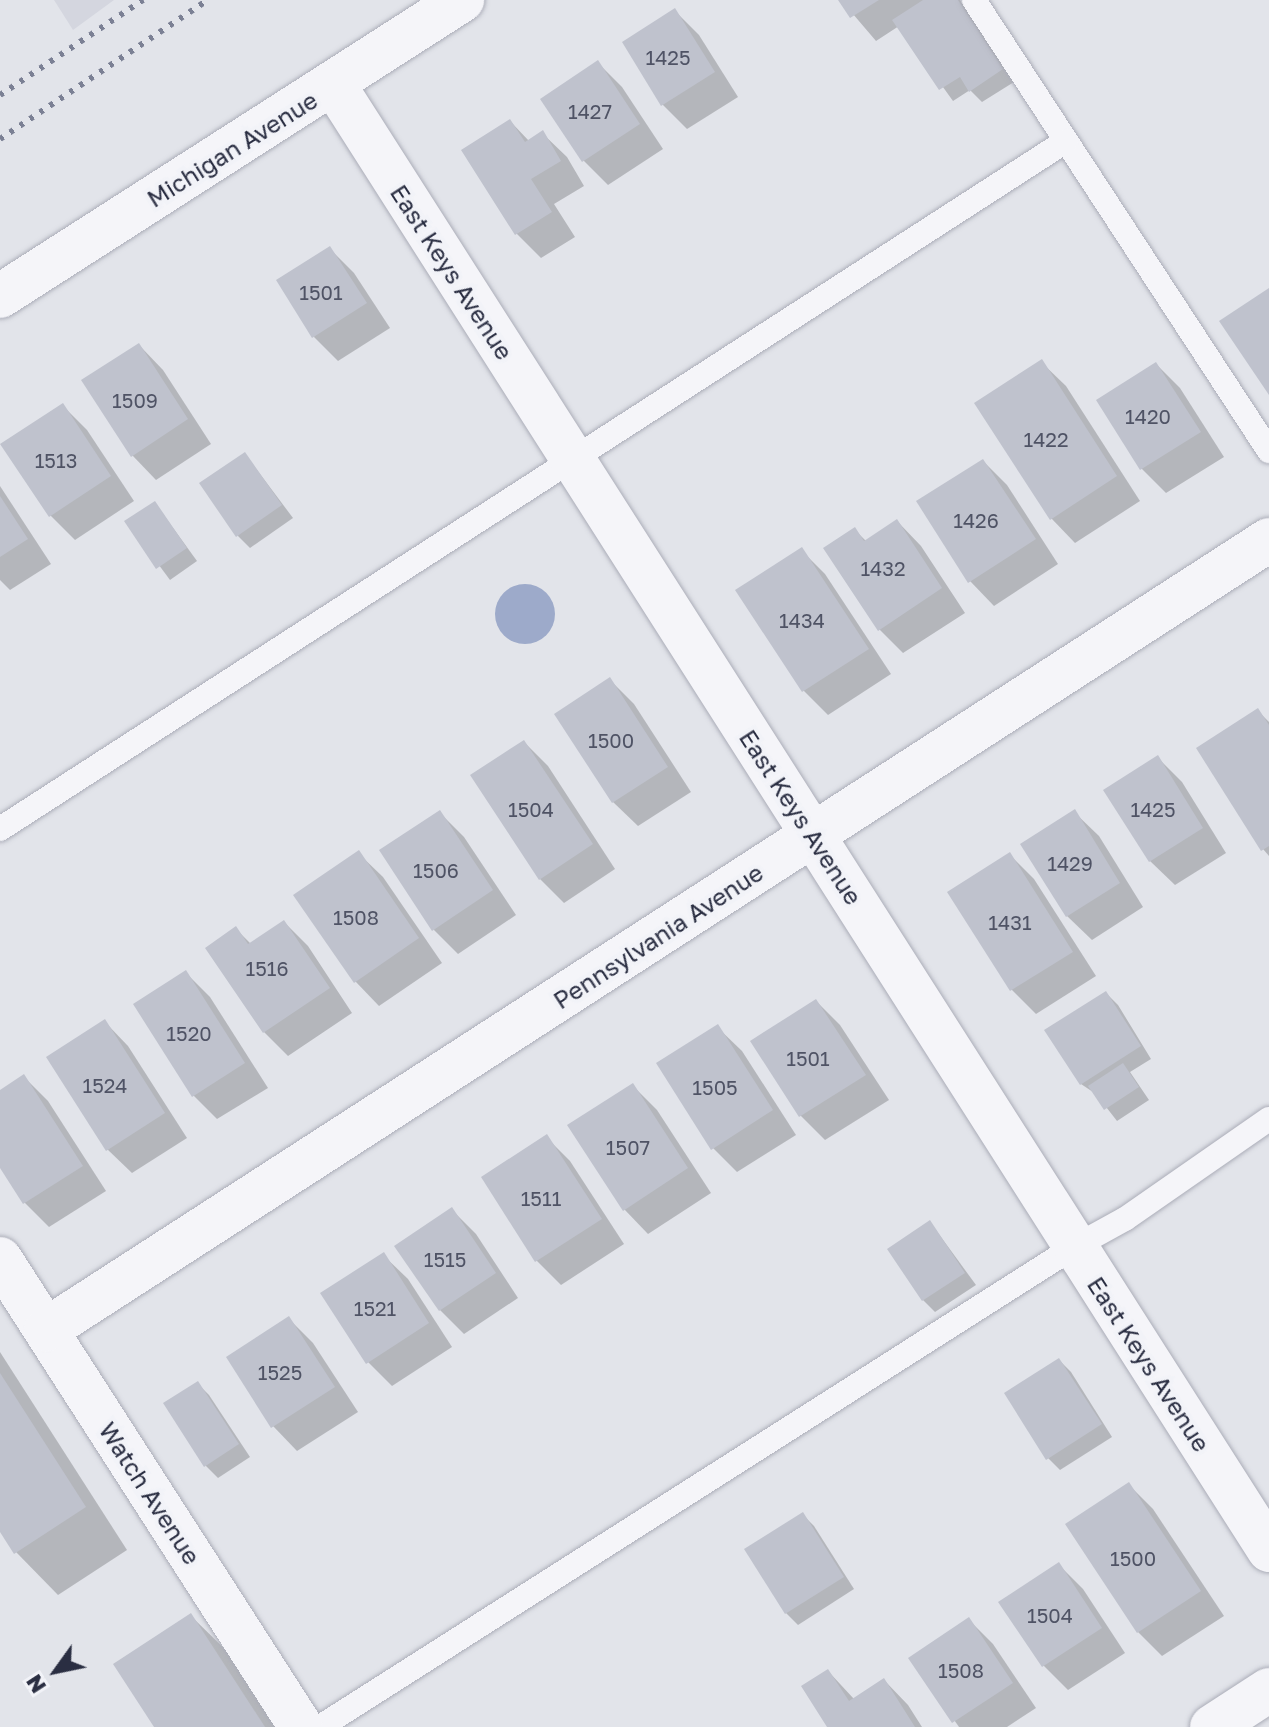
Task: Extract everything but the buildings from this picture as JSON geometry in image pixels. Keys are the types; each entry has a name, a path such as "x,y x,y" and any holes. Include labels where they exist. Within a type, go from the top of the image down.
{"street":[{"name":"Michigan Avenue","path":"0,296 334,85 462,0"},
{"name":"East Keys Avenue","path":"334,85 1269,1550"},
{"name":"Pennsylvania Avenue","path":"46,1330 1269,540"},
{"name":"Watch Avenue","path":"0,1259 301,1727"},
{"path":"1212,1727 1269,1690"}],"lane":[{"path":"974,0 1269,451"},
{"path":"0,829 1066,141"},
{"path":"320,1727 1074,1247 1125,1219 1269,1119"}],"shaded area":[{"path":"54,0 114,0 73,30"}],"water":[{"path":"525,584 536,586 546,593 553,603 553,625 546,635 536,642 525,644 514,642 504,635 497,625 495,614 497,603 504,593 514,586"}],"railway":[{"path":"0,95 143,0"},
{"path":"0,139 208,0"}]}
